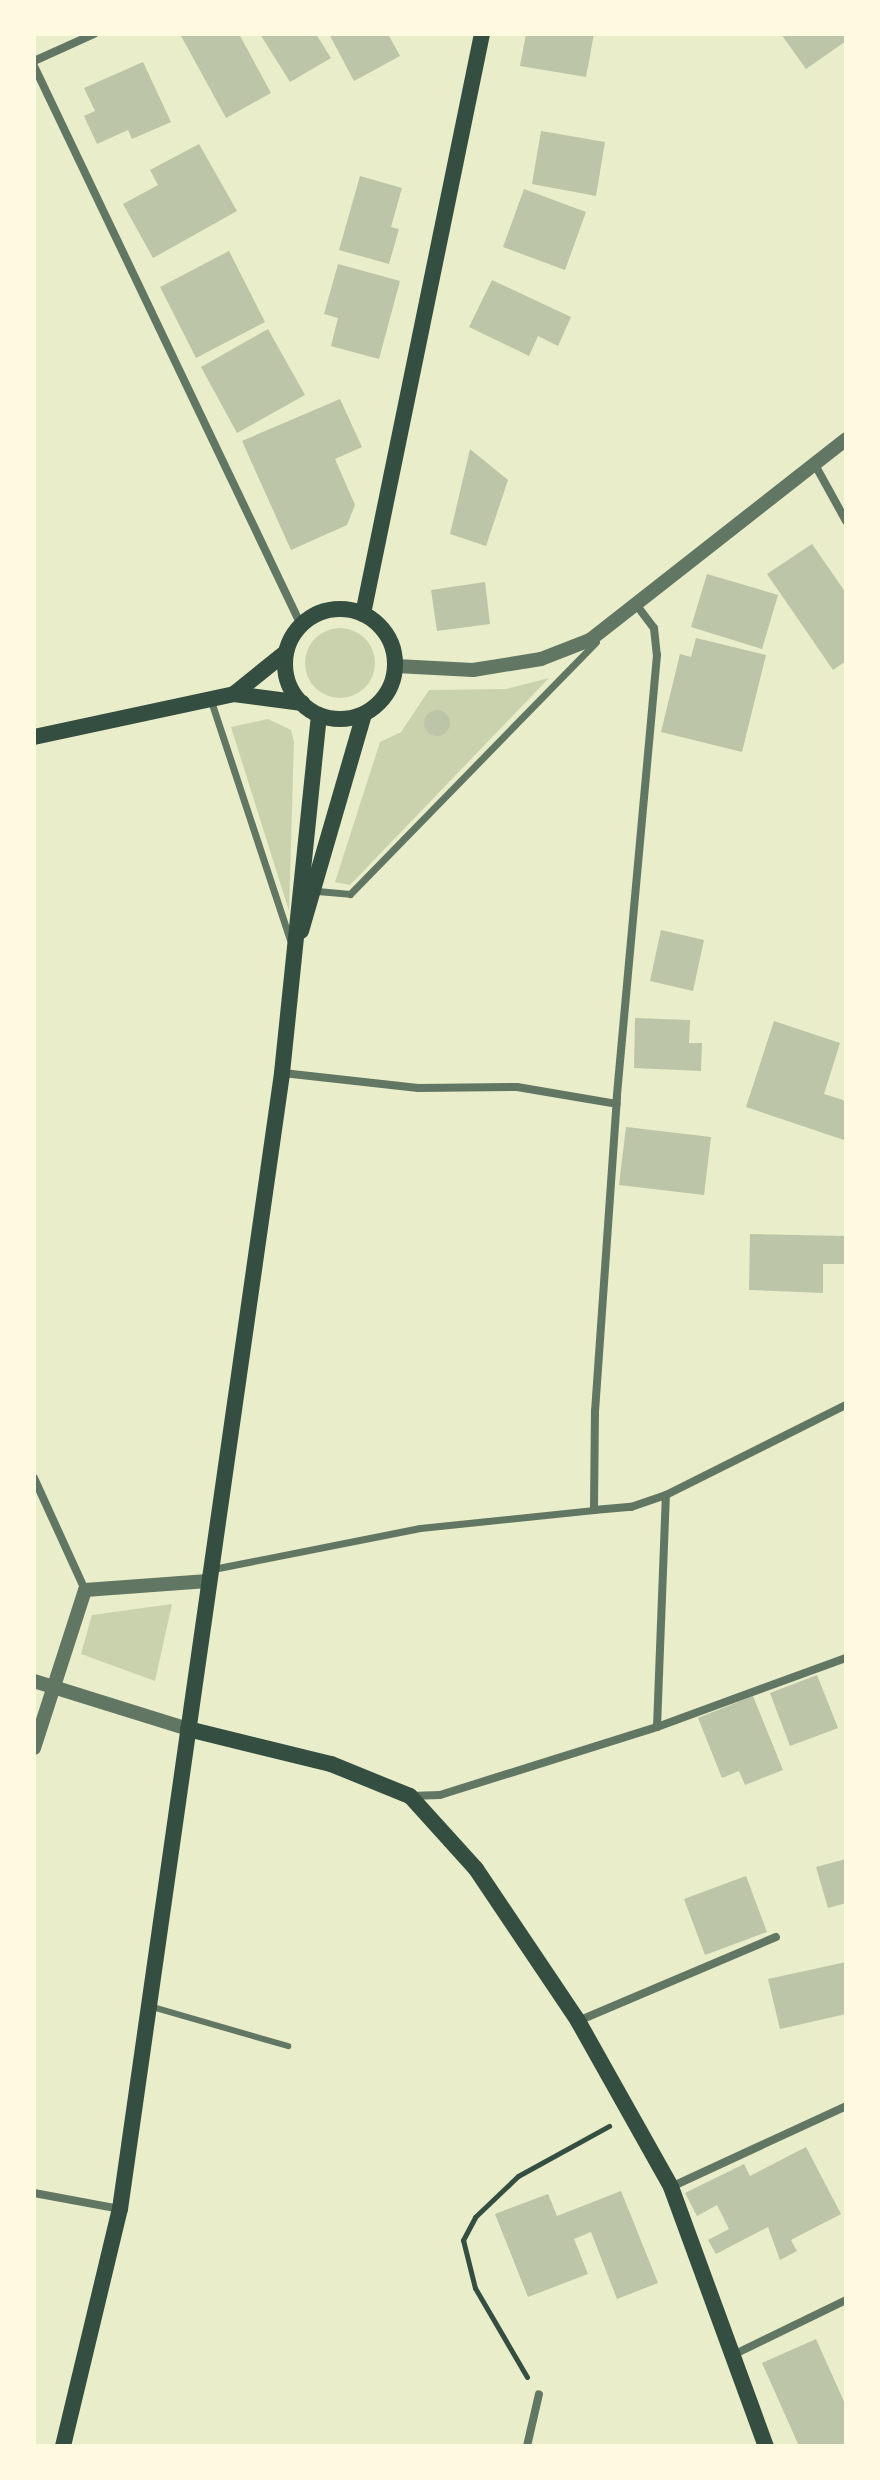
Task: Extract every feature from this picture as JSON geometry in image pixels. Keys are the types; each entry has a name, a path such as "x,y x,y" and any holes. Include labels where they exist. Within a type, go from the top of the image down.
{"main road":[{"path":"363,614 482,34"},
{"path":"234,694 286,652 301,625 330,610 363,614 387,635 396,666 387,695 364,714 334,719 319,715 302,703 288,682 286,652"},
{"path":"34,737 234,694 302,703"},
{"path":"299,936 317,891 364,714"},
{"path":"63,2446 120,2209 282,1073 299,936 297,887 319,715"},
{"path":"188,1729 331,1764 410,1796 476,1869 578,2021 633,2112 671,2187 735,2354 766,2446"}],"street":[{"path":"94,34 34,63 301,625"},
{"path":"396,666 473,670 541,659 590,640 638,607 846,439"},
{"path":"814,463 846,521"},
{"path":"594,1510 595,1411 617,1104 657,655 654,628 638,607"},
{"path":"317,891 350,894 616,622"},
{"path":"210,699 296,959"},
{"path":"282,1073 418,1088 517,1087 617,1104"},
{"path":"85,1590 210,1576 420,1528 631,1507 666,1495 846,1405"},
{"path":"34,1478 85,1590 34,1748"},
{"path":"657,1727 666,1495"},
{"path":"410,1796 440,1795 657,1727 846,1658"},
{"path":"34,1681 188,1729"},
{"path":"578,2021 776,1937"},
{"path":"671,2187 846,2106"},
{"path":"34,2193 120,2209"},
{"path":"735,2354 846,2300"},
{"path":"527,2446 539,2394"}],"lane":[{"path":"149,2006 288,2046"}],"path":[{"path":"539,2394 475,2288 463,2240 475,2217 518,2176 633,2112"}],"green space":[{"path":"333,628 347,628 360,633 370,643 375,663 370,683 360,693 347,698 333,698 320,693 310,683 305,670 305,656 310,643 320,633"},
{"path":"549,678 350,885 335,882 380,742 401,732 429,690 506,689"},
{"path":"268,719 291,730 294,742 289,911 231,727"},
{"path":"172,1604 155,1681 81,1654 92,1615"}],"building":[{"path":"180,34 239,34 271,93 226,118"},
{"path":"260,34 316,34 331,58 290,82"},
{"path":"329,34 388,34 400,56 354,81"},
{"path":"526,34 594,34 586,77 520,66"},
{"path":"781,34 846,34 846,41 806,69"},
{"path":"143,62 171,122 132,139 128,130 97,144 84,116 95,111 84,88"},
{"path":"541,131 605,142 596,196 532,184"},
{"path":"199,144 237,211 153,258 123,204 158,185 150,170"},
{"path":"360,176 402,188 391,227 399,229 389,264 339,250"},
{"path":"524,189 586,212 565,270 503,247"},
{"path":"229,251 265,322 196,358 160,287"},
{"path":"338,264 400,281 379,359 331,346 338,318 324,314"},
{"path":"492,280 571,317 558,346 538,336 529,356 469,327"},
{"path":"268,329 305,395 237,433 201,367"},
{"path":"340,399 362,447 335,459 355,505 347,525 291,550 242,441"},
{"path":"470,449 508,480 486,546 450,534"},
{"path":"812,544 846,593 846,661 833,670 767,574"},
{"path":"707,574 778,595 762,649 691,627"},
{"path":"485,582 490,624 437,631 431,590"},
{"path":"696,638 766,655 742,752 661,732 680,654 691,657"},
{"path":"437,710 446,714 450,723 446,732 437,736 428,732 424,723 428,714"},
{"path":"661,930 704,940 693,991 650,981"},
{"path":"635,1018 690,1020 689,1043 702,1043 701,1071 634,1068"},
{"path":"774,1021 840,1043 824,1094 846,1101 844,1140 746,1107"},
{"path":"626,1127 711,1137 704,1195 619,1185"},
{"path":"750,1234 846,1236 846,1264 823,1264 823,1293 749,1290"},
{"path":"817,1675 838,1728 790,1746 770,1693"},
{"path":"753,1696 783,1770 745,1785 739,1771 722,1778 698,1718"},
{"path":"846,1859 846,1903 828,1908 816,1867"},
{"path":"746,1876 767,1932 705,1955 684,1899"},
{"path":"846,1962 846,2014 780,2029 768,1979"},
{"path":"806,2147 841,2214 791,2240 797,2251 780,2260 768,2227 716,2254 708,2240 729,2229 717,2205 697,2216 685,2193 744,2164 750,2176"},
{"path":"621,2191 658,2283 617,2299 591,2232 574,2239 588,2274 528,2297 495,2214 548,2194 557,2216"},
{"path":"816,2339 846,2406 846,2446 799,2446 762,2363"}]}
